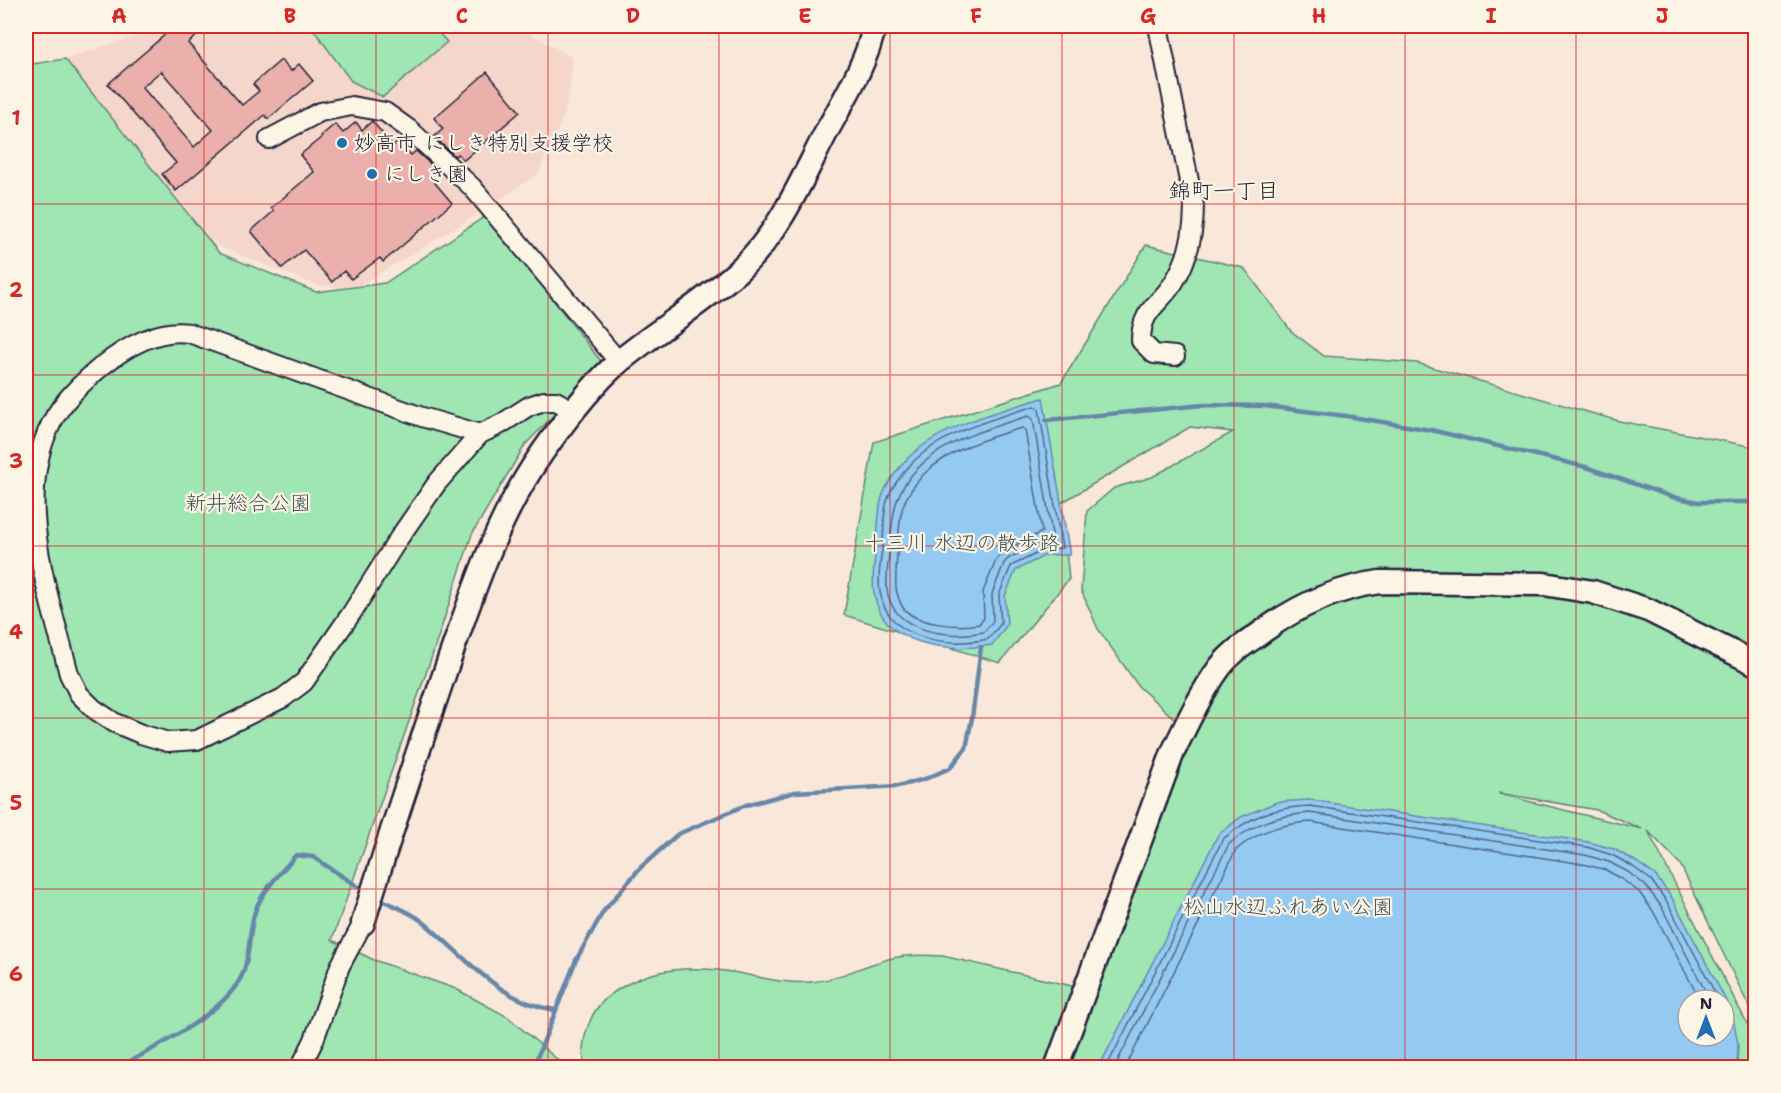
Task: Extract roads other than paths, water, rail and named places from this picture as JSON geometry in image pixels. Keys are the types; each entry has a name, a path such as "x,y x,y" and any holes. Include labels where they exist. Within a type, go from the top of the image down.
{"street":[{"path":"300,1068 314,1040 340,966 363,923 388,841 474,589 489,551 521,485 573,411 619,362 740,270 774,231 852,85 873,35 874,26"},
{"path":"1158,26 1194,206 1194,231 1187,254 1174,282 1156,303 1142,325 1142,341 1154,354 1175,356"},
{"path":"269,139 320,112 352,106 385,112 411,130 472,187 619,362"},
{"path":"480,434 422,417 189,333 176,331 162,334 124,350 84,381 63,406 51,424 37,464 34,504 37,542 69,674 79,693 93,709 115,723 168,742 196,740 283,698 304,682 437,483 480,434 529,406 544,401 556,401 573,411"},
{"path":"1056,1068 1177,743 1198,702 1221,666 1237,648 1279,618 1326,595 1364,584 1380,582 1544,584 1593,592 1639,606 1755,664"}],"water":[{"path":"1043,398 1070,555 1046,555 1016,570 1005,596 1007,625 992,645 937,646 903,635 889,624 879,610 873,586 879,511 888,484 907,459 935,438 971,421"},
{"path":"1310,800 1588,842 1614,849 1655,875 1672,898 1719,988 1676,988 1676,1048 1736,1048 1736,1033 1737,1067 1099,1067 1218,835 1241,817 1277,802"}],"waterway":[{"path":"1046,420 1203,405 1264,406 1431,430 1586,467 1672,497 1699,502 1756,502"},
{"path":"533,1068 576,960 603,912 640,868 678,834 746,805 795,792 898,786 925,779 950,768 966,748 981,647"},
{"path":"118,1068 171,1039 224,1000 244,970 252,922 261,898 296,855 313,857 366,892"},
{"path":"376,897 422,921 483,975 516,998 555,1010"}],"place":[{"name":"妙高市 にしき特別支援学校","path":"342,143"},
{"name":"にしき園","path":"372,174"}],"district":[{"name":"錦町一丁目","path":"1224,190"}],"park label":[{"name":"新井総合公園","path":"248,503"},
{"name":"十三川 水辺の散歩路","path":"962,543"},
{"name":"松山水辺ふれあい公園","path":"1288,907"}]}
